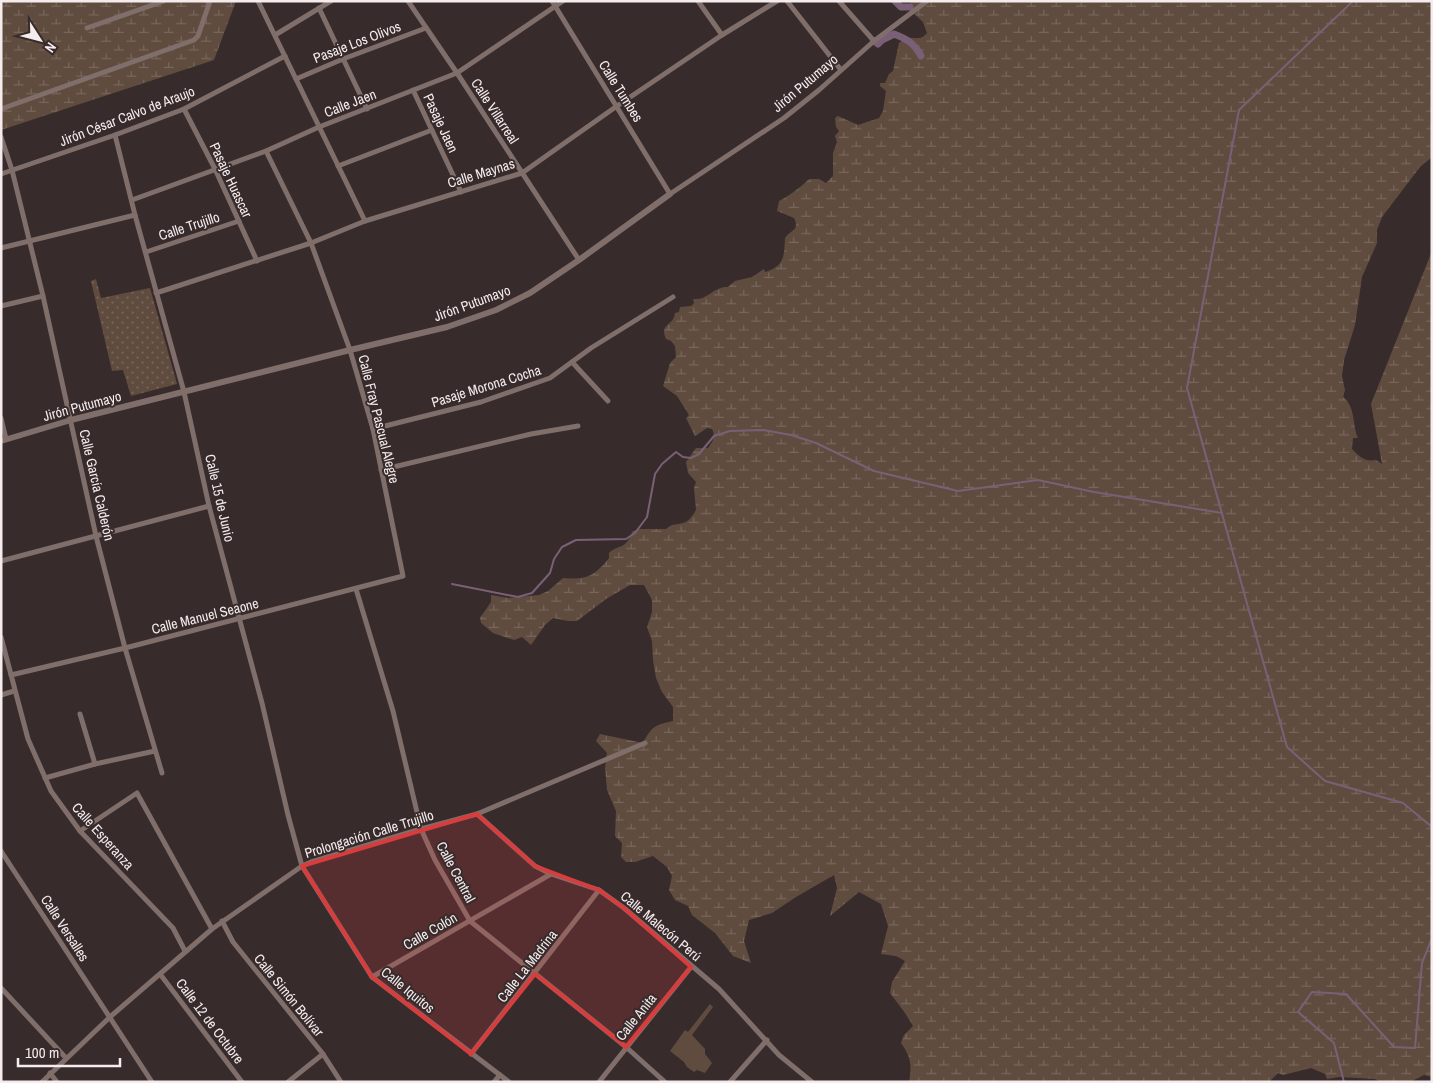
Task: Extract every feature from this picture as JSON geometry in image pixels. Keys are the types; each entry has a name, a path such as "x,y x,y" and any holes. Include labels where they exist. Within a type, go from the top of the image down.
{"street":[{"path":"87,28 164,1"},
{"path":"1,109 194,40 198,36 210,1"},
{"path":"258,1 365,221"},
{"path":"275,35 331,1"},
{"name":"Calle Villarreal","path":"408,1 579,260"},
{"name":"Calle Jaen","path":"132,200 266,151 319,127 457,73 554,4 563,1"},
{"path":"698,1 722,35"},
{"name":"Calle Maynas","path":"156,293 311,244 365,221 522,173 722,35 777,1"},
{"path":"787,1 841,70"},
{"path":"839,1 874,41"},
{"name":"Jirón Putumayo","path":"4,440 71,420 447,327 496,310 530,293 670,194 784,118 874,41 928,1"},
{"name":"Calle Tumbes","path":"554,4 670,194"},
{"path":"319,8 367,109"},
{"name":"Pasaje Los Olivos","path":"296,79 426,28"},
{"name":"Jirón César Calvo de Araujo","path":"1,174 184,109 285,56"},
{"name":"Pasaje Jaen","path":"413,90 460,192"},
{"name":"Pasaje Huascar","path":"184,109 257,261"},
{"path":"338,166 432,130"},
{"name":"Calle 15 de Junio","path":"115,135 184,392 209,506 262,703 302,866"},
{"name":"Calle García Calderón","path":"1,137 12,170 30,241 96,536 125,648 162,773"},
{"name":"Calle Fray Pascual Alegre","path":"266,151 311,244 350,350 373,429 403,576"},
{"path":"1,248 135,215"},
{"name":"Calle Trujillo","path":"146,252 239,221"},
{"path":"1,306 43,296"},
{"name":"Pasaje Morona Cocha","path":"373,429 481,402 550,378 591,348 673,297"},
{"path":"572,362 608,401"},
{"path":"1,418 4,440"},
{"path":"381,470 531,434 578,426"},
{"path":"1,560 209,506"},
{"name":"Calle Manuel Seaone","path":"11,675 125,648 403,576"},
{"name":"Calle Central","path":"356,589 394,711 422,829 435,860 470,921 626,1047 665,1082"},
{"name":"Calle Esperanza","path":"1,637 28,739 51,791 80,831 173,928 185,952"},
{"path":"1,695 14,691"},
{"path":"80,714 95,764"},
{"name":"Prolongación Calle Trujillo","path":"42,1082 110,1017 212,929 302,866 310,862 477,814 645,743"},
{"path":"45,778 155,750"},
{"path":"80,831 137,793 212,929"},
{"name":"Calle Malecón Perú","path":"477,814 535,866 551,874 599,890 624,908 719,989 779,1055 812,1082"},
{"name":"Calle Versalles","path":"2,855 152,1082"},
{"name":"Calle Iquitos","path":"302,866 372,977 509,1082"},
{"name":"Calle Colón","path":"372,977 551,874"},
{"name":"Calle La Madrina","path":"471,1054 599,890"},
{"name":"Calle Simón Bolívar","path":"222,921 233,942 323,1054 341,1082"},
{"name":"Calle Anita","path":"599,1082 691,967"},
{"name":"Calle 12 de Octubre","path":"160,974 242,1082"},
{"path":"1,988 66,1058"},
{"path":"730,1082 767,1040"},
{"path":"288,1082 323,1054"},
{"path":"50,1074 57,1082"},
{"path":"494,1082 500,1075"}],"highlighted area":[{"path":"477,814 535,866 599,890 624,908 691,967 626,1047 535,974 471,1054 372,977 302,866"}],"green space":[{"path":"1,1 236,1 214,60 1,130"},
{"path":"911,1 1432,1 1431,158 1420,167 1382,217 1377,230 1377,243 1362,277 1355,325 1344,360 1342,376 1345,390 1343,397 1352,411 1358,438 1353,438 1352,449 1362,458 1376,460 1382,464 1371,404 1432,251 1432,1077 1424,1075 1410,1082 1381,1082 1375,1079 1339,1077 1327,1079 1325,1074 1311,1068 1283,1075 1278,1073 1269,1082 909,1082 910,1061 901,1043 904,1035 913,1026 890,993 892,982 905,961 896,956 881,954 888,926 881,904 859,892 830,916 837,888 834,875 772,913 749,920 744,941 751,963 733,956 715,933 692,915 688,906 675,900 669,890 672,876 667,867 653,856 635,862 626,862 621,857 622,843 615,836 616,811 607,790 605,768 607,753 596,741 600,734 643,743 655,727 673,721 673,707 662,692 656,678 652,641 647,627 652,612 652,600 644,585 630,585 606,599 577,621 553,618 545,625 531,645 522,637 514,640 493,633 481,623 480,618 491,602 491,595 508,598 539,595 548,591 563,578 583,578 589,576 604,564 609,558 609,553 627,542 632,532 638,529 666,529 689,520 692,516 696,510 694,488 696,482 688,473 686,462 696,448 708,448 713,441 714,434 712,429 707,428 695,436 686,418 689,415 677,396 663,386 670,363 676,357 675,346 666,339 664,330 675,313 679,312 680,307 691,306 694,303 693,299 703,298 719,288 728,287 735,281 752,277 764,269 765,272 772,270 780,263 784,255 785,238 794,230 796,222 794,218 777,211 779,201 809,179 819,179 826,183 833,176 833,153 837,142 835,136 839,131 836,127 835,118 838,116 858,125 879,118 883,111 886,91 880,86 880,83 885,83 889,74 893,71 899,43 907,38 922,37 927,33 923,22 909,9"},
{"path":"96,279 101,298 150,288 177,384 131,396 123,370 112,371 91,281"},
{"path":"710,1004 713,1007 692,1035 705,1049 705,1054 712,1063 705,1073 697,1070 694,1072 670,1051 685,1030 688,1032"}],"waterway":[{"path":"895,1 901,7 910,7"},
{"path":"1353,1 1239,110 1187,388 1287,747 1325,781 1403,803 1432,827"},
{"path":"874,41 878,44 894,34 910,42 921,56"},
{"path":"452,584 518,597 532,593 550,573 554,559 562,547 576,540 626,539 635,533 647,517 655,474 662,464 676,452 683,457 691,458 699,454 714,436 730,431 763,430 791,435 816,443 874,471 958,491 1038,480 1094,492 1222,513"},
{"path":"1344,1082 1334,1043 1298,1012 1312,992 1346,994 1394,1047 1415,1048 1422,963 1432,938"}]}
